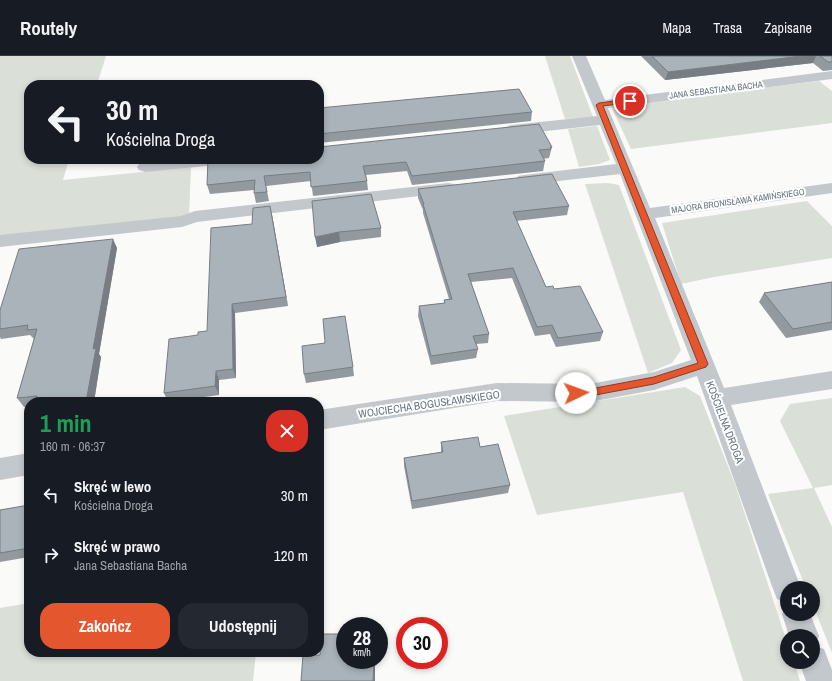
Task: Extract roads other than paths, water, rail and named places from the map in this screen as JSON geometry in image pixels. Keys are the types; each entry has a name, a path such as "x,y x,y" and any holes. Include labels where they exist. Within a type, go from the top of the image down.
{"street":[{"name":"KOŚCIELNA DROGA","path":"579,56 626,168 717,398 784,581"},
{"name":"JANA SEBASTIANA BACHA","path":"498,131 603,112 832,75"},
{"path":"145,167 176,164"},
{"path":"508,181 626,168"},
{"path":"0,241 182,221 196,217 461,187"},
{"name":"MAJORA BRONISŁAWA KAMIŃSKIEGO","path":"644,214 832,188"},
{"name":"WOJCIECHA BOGUSŁAWSKIEGO","path":"324,419 497,392 590,393 654,381 703,364"},
{"path":"717,398 832,380"},
{"path":"0,469 24,465"},
{"path":"816,669 821,681"}]}
